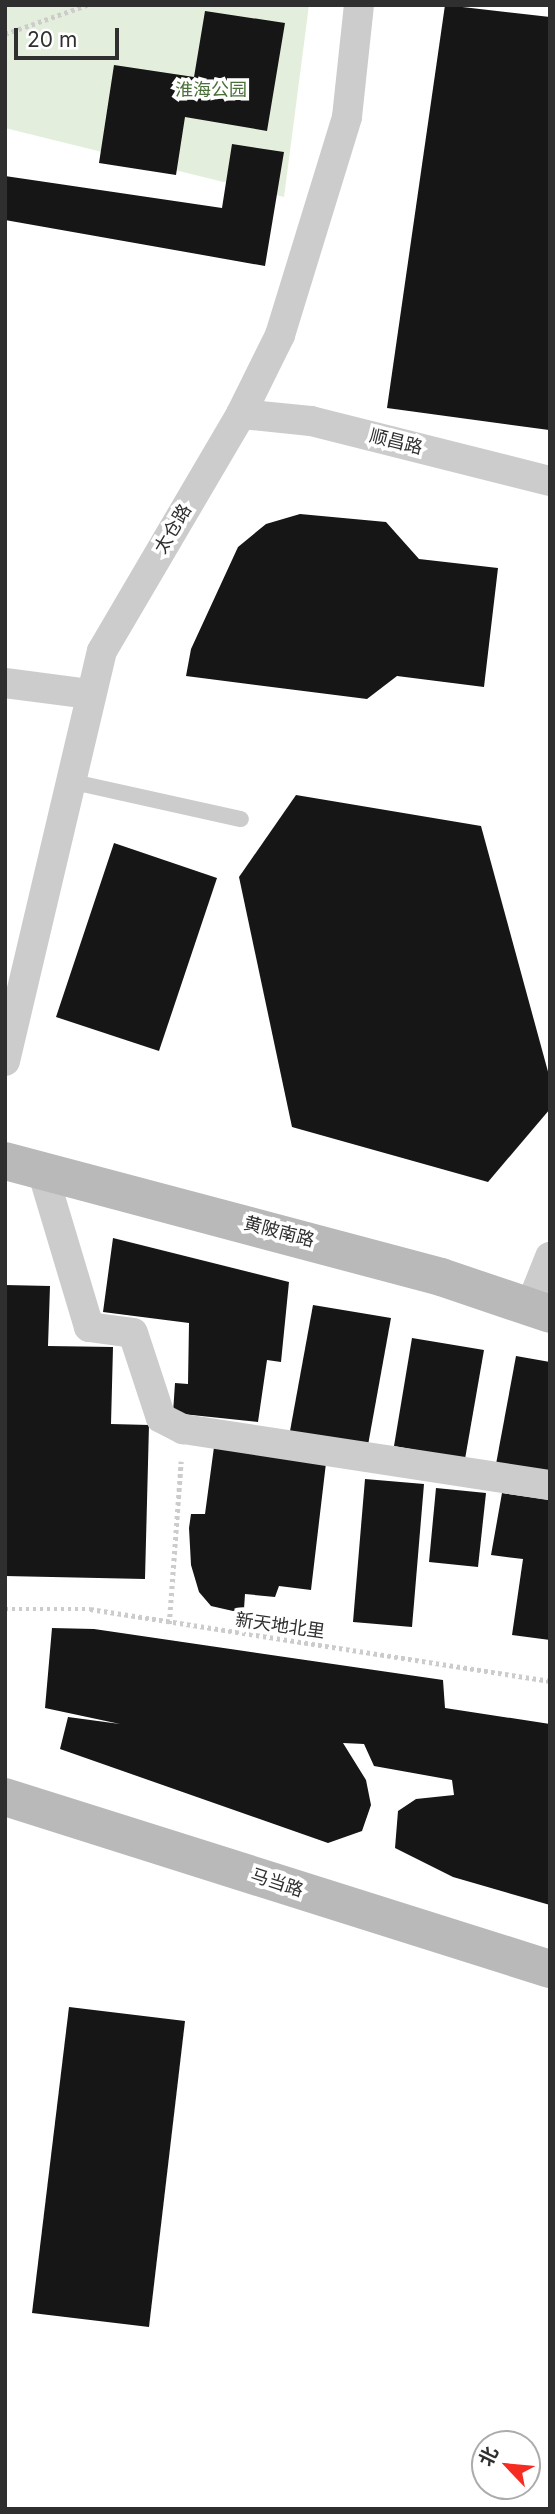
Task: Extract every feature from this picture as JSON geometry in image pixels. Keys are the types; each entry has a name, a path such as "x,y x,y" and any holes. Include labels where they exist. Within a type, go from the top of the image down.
{"street":[{"name":"太仓路","path":"5,1061 69,781 102,651 241,414 280,335 347,117 359,5"},
{"name":"顺昌路","path":"241,414 311,421 550,481"},
{"path":"5,683 90,694"},
{"path":"23,1164 89,1327 133,1332 161,1418 183,1429 550,1485"},
{"name":"黄陂南路","path":"23,1164 441,1277 540,1311"},
{"path":"540,1311 550,1257"},
{"name":"马当路","path":"5,1797 550,1969"}],"lane":[{"path":"69,781 241,819"}],"path":[{"path":"5,34 87,5"},
{"path":"169,1624 183,1429"},
{"name":"新天地北里","path":"5,1609 90,1609 169,1624 550,1681"}],"green space":[{"name":"淮海公园","path":"5,5 309,5 284,197 5,128"}],"building":[{"path":"445,5 550,17 549,430 387,408"},
{"path":"205,11 285,23 267,131 185,117 176,175 99,163 114,65 194,77"},
{"path":"232,144 284,152 265,266 5,220 5,176 222,208"},
{"path":"300,514 386,522 419,559 498,568 484,687 397,676 367,699 186,676 191,649 238,547 266,524"},
{"path":"296,795 481,826 550,1079 550,1109 488,1182 292,1127 239,877"},
{"path":"114,843 217,878 159,1051 56,1017"},
{"path":"113,1238 289,1282 281,1362 267,1360 258,1422 173,1413 175,1383 188,1384 189,1323 103,1312"},
{"path":"5,1285 50,1286 48,1346 113,1347 111,1424 149,1425 145,1579 5,1576"},
{"path":"313,1305 391,1318 368,1445 290,1431"},
{"path":"412,1338 484,1350 465,1459 394,1446"},
{"path":"516,1356 550,1362 550,1473 496,1464"},
{"path":"214,1447 326,1463 311,1590 279,1586 275,1597 245,1594 244,1609 233,1611 211,1606 199,1592 191,1565 189,1528 191,1514 205,1514"},
{"path":"365,1479 424,1484 412,1627 353,1622"},
{"path":"436,1488 486,1493 478,1567 429,1562"},
{"path":"502,1493 550,1500 550,1640 512,1635 523,1559 491,1555"},
{"path":"52,1628 94,1629 443,1680 445,1708 550,1724 550,1905 453,1877 395,1848 398,1811 416,1799 454,1795 452,1780 374,1766 364,1744 343,1743 366,1780 371,1805 362,1831 328,1843 60,1749 68,1717 120,1724 45,1708"},
{"path":"69,2007 185,2021 149,2327 32,2313"}]}
